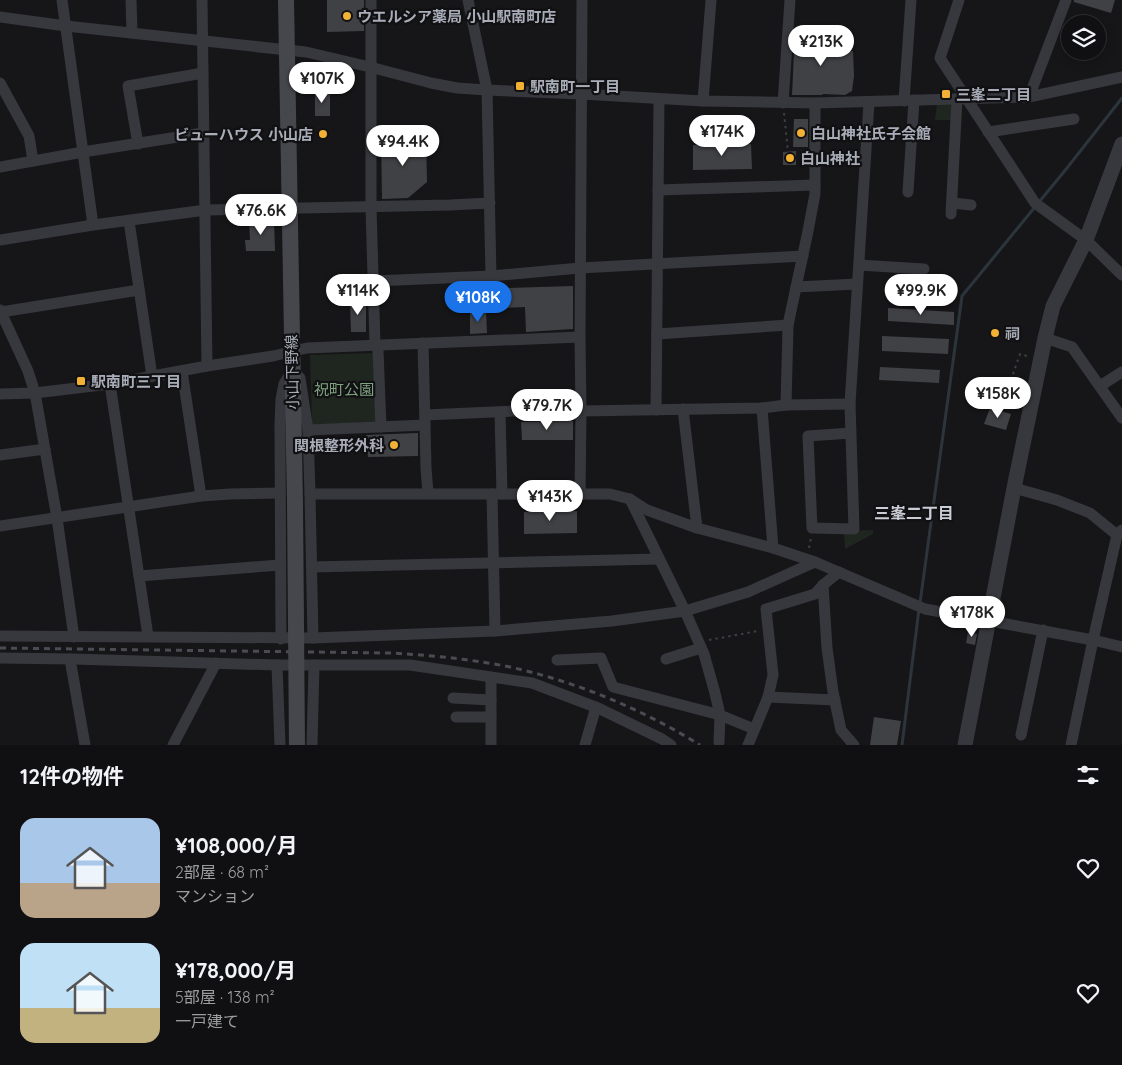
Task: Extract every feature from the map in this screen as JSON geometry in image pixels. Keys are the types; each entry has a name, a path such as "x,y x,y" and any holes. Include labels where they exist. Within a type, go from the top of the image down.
{"main road":[{"name":"小山下野線","path":"286,0 295,504 297,745"}],"street":[{"path":"62,0 93,225"},
{"path":"130,0 132,33"},
{"path":"202,0 207,366"},
{"path":"371,0 371,207 375,345 378,350 381,427"},
{"path":"468,0 487,90 492,276"},
{"path":"580,494 582,0"},
{"path":"703,101 711,0"},
{"path":"783,104 790,0"},
{"path":"908,192 911,0"},
{"path":"959,0 940,58 962,99 988,132 1035,203 1086,240 1122,276"},
{"path":"1029,97 1066,0"},
{"path":"0,17 306,52 431,83 458,88 487,90 703,101 816,104 1029,97 1122,77"},
{"path":"138,144 128,86 203,73"},
{"path":"0,83 29,136 33,161"},
{"path":"656,410 659,99"},
{"path":"962,99 951,209 971,206"},
{"path":"851,433 808,436 812,528 854,528 851,433 850,404 869,102"},
{"path":"786,405 788,325 815,194 816,104"},
{"path":"988,132 1074,119"},
{"path":"0,167 204,133"},
{"path":"965,745 1014,488 1053,306 1086,240 1122,144"},
{"path":"658,190 815,185"},
{"path":"0,240 206,210 490,203"},
{"path":"129,221 152,376"},
{"path":"374,281 492,276 580,268 803,256"},
{"path":"859,265 924,269"},
{"path":"796,287 857,284"},
{"path":"74,637 57,518 35,393 28,371 1,311 139,290"},
{"path":"657,334 788,325"},
{"path":"0,394 35,393 110,384 182,370 272,356 307,348 580,337"},
{"path":"1045,338 1072,347 1122,418"},
{"path":"423,343 428,493"},
{"path":"182,370 200,496"},
{"path":"281,638 281,399 284,384 292,371 300,378 308,430 313,638"},
{"path":"1100,386 1122,372"},
{"path":"110,384 148,636"},
{"path":"308,430 381,427 500,412 562,409 581,412 850,404"},
{"path":"762,408 773,548"},
{"path":"682,409 697,528"},
{"path":"495,630 493,562 500,412"},
{"path":"0,455 45,449"},
{"path":"1014,488 1058,500 1090,513 1120,532 1093,640 1071,745"},
{"path":"0,526 200,496 280,493"},
{"path":"310,494 610,494 630,499 647,510 697,528 811,560 920,607 1122,647"},
{"path":"630,499 700,645 716,693 720,715 719,742"},
{"path":"312,567 660,559"},
{"path":"0,636 313,638 495,630 612,621 685,611 748,592 811,560"},
{"path":"139,576 280,565"},
{"path":"748,745 768,697 773,675 766,609 816,594 823,585 839,572"},
{"path":"823,585 827,648 835,700 841,730 854,745"},
{"path":"1021,735 1043,630"},
{"path":"666,659 700,645"},
{"path":"0,658 277,665 410,665 532,683 596,707 671,745"},
{"path":"557,660 601,658 613,687 720,715 754,730"},
{"path":"70,659 85,745"},
{"path":"173,745 216,663"},
{"path":"277,665 280,745"},
{"path":"312,745 314,665"},
{"path":"491,677 491,745"},
{"path":"768,697 835,700"},
{"path":"454,698 491,700"},
{"path":"585,745 596,707"},
{"path":"456,717 491,717"}],"path":[{"path":"783,104 788,152"},
{"path":"1000,411 1020,354 1040,360"},
{"path":"811,560 812,528"},
{"path":"700,645 768,629"}],"green space":[{"path":"937,103 954,103 953,120 935,120"},
{"name":"祝町公園","path":"376,353 376,422 312,425 310,355"},
{"path":"873,530 873,534 845,549 844,531"}],"building":[{"name":"ウエルシア薬局 小山駅南町店","path":"327,0 364,0 364,31 327,32"},
{"path":"1074,0 1115,0 1111,13 1074,2"},
{"path":"795,30 808,31 808,34 815,35 815,39 825,39 825,43 836,43 836,47 846,47 846,51 853,51 854,76 852,91 845,95 792,95"},
{"path":"315,93 330,93 330,116 315,116"},
{"name":"白山神社氏子会館","path":"794,119 808,119 808,147 793,147"},
{"path":"426,138 427,182 408,198 382,199 381,140"},
{"path":"751,144 752,169 693,170 693,145"},
{"name":"白山神社","path":"796,151 796,165 783,165 783,152"},
{"path":"274,219 275,251 246,251 245,240 250,240 249,220"},
{"path":"573,286 573,329 526,332 525,307 479,309 479,289"},
{"path":"350,301 366,301 366,332 351,332"},
{"path":"888,308 954,312 954,325 888,321"},
{"path":"486,311 487,333 470,334 470,312"},
{"path":"882,336 949,339 948,354 882,351"},
{"path":"880,367 940,370 939,383 879,380"},
{"path":"990,408 1011,414 1006,430 984,424"},
{"path":"573,421 573,440 522,440 521,422"},
{"name":"関根整形外科","path":"418,433 418,456 368,457 366,435"},
{"path":"577,511 577,533 524,534 524,512"},
{"path":"968,632 977,634 975,645 966,643"},
{"path":"874,717 901,721 897,745 870,745"}],"waterway":[{"path":"920,603 962,296 1122,98"},
{"path":"902,745 919,609"}],"railway":[{"path":"0,648 389,653 465,660 510,667 560,680 632,708 700,745"}],"place":[{"name":"ウエルシア薬局 小山駅南町店","path":"347,16"},
{"name":"駅南町一丁目","path":"520,86"},
{"name":"三峯二丁目","path":"946,94"},
{"name":"白山神社氏子会館","path":"801,133"},
{"name":"ビューハウス 小山店","path":"323,134"},
{"name":"白山神社","path":"790,158"},
{"name":"祠","path":"995,333"},
{"name":"駅南町三丁目","path":"81,381"},
{"name":"関根整形外科","path":"394,445"}],"district":[{"name":"三峯二丁目","path":"914,513"}]}
